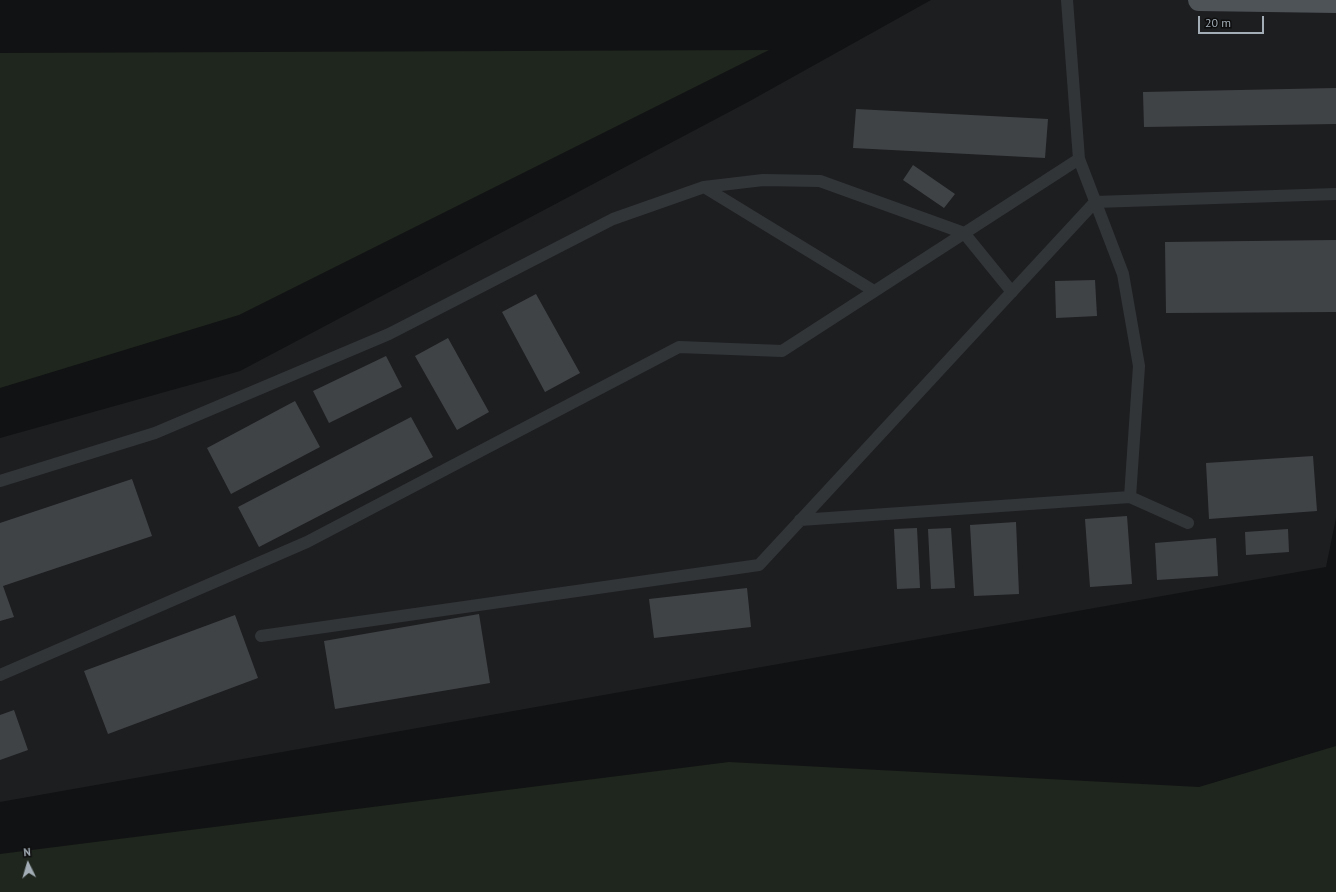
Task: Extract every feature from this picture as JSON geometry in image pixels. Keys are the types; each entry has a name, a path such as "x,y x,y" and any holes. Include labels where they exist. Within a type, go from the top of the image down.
{"main road":[{"path":"1199,0 1336,2"}],"lane":[{"path":"1067,0 1079,159 1123,274 1139,366 1130,497"},
{"path":"0,675 308,542 679,347 782,351 1079,159"},
{"path":"0,481 155,433 389,334 612,219 704,187 763,180 820,181 964,233 1012,292"},
{"path":"704,187 874,291"},
{"path":"261,636 759,565 1095,202 1336,194"},
{"path":"800,520 1130,497 1188,523"}],"shaded area":[{"path":"931,0 1199,0 1336,2 1336,518 1326,567 0,802 0,438 240,371 748,102"},
{"path":"769,50 239,315 0,388 0,53"},
{"path":"1336,746 1336,892 0,892 0,854 729,762 1199,787"}],"building":[{"path":"1336,88 1336,124 1144,127 1143,92"},
{"path":"856,109 1048,119 1045,158 853,148"},
{"path":"913,165 955,194 944,208 903,180"},
{"path":"1336,240 1336,312 1166,313 1165,242"},
{"path":"1095,280 1097,316 1056,318 1055,281"},
{"path":"536,294 580,373 545,392 502,312"},
{"path":"448,338 489,412 457,430 415,356"},
{"path":"386,356 402,387 329,423 313,391"},
{"path":"295,401 320,447 231,494 207,448"},
{"path":"411,417 433,457 259,547 238,507"},
{"path":"1313,456 1317,511 1209,519 1206,463"},
{"path":"132,479 152,536 3,586 14,617 0,621 0,523"},
{"path":"1127,516 1132,584 1090,587 1085,519"},
{"path":"1016,522 1019,594 974,596 970,525"},
{"path":"917,528 920,588 897,589 894,529"},
{"path":"951,528 955,588 931,589 928,529"},
{"path":"1288,529 1289,552 1246,555 1245,532"},
{"path":"1216,538 1218,576 1157,580 1155,543"},
{"path":"747,588 751,627 654,638 649,599"},
{"path":"479,614 490,683 335,709 324,641"},
{"path":"235,615 258,678 108,734 84,671"},
{"path":"14,710 28,750 0,760 0,715"}]}
